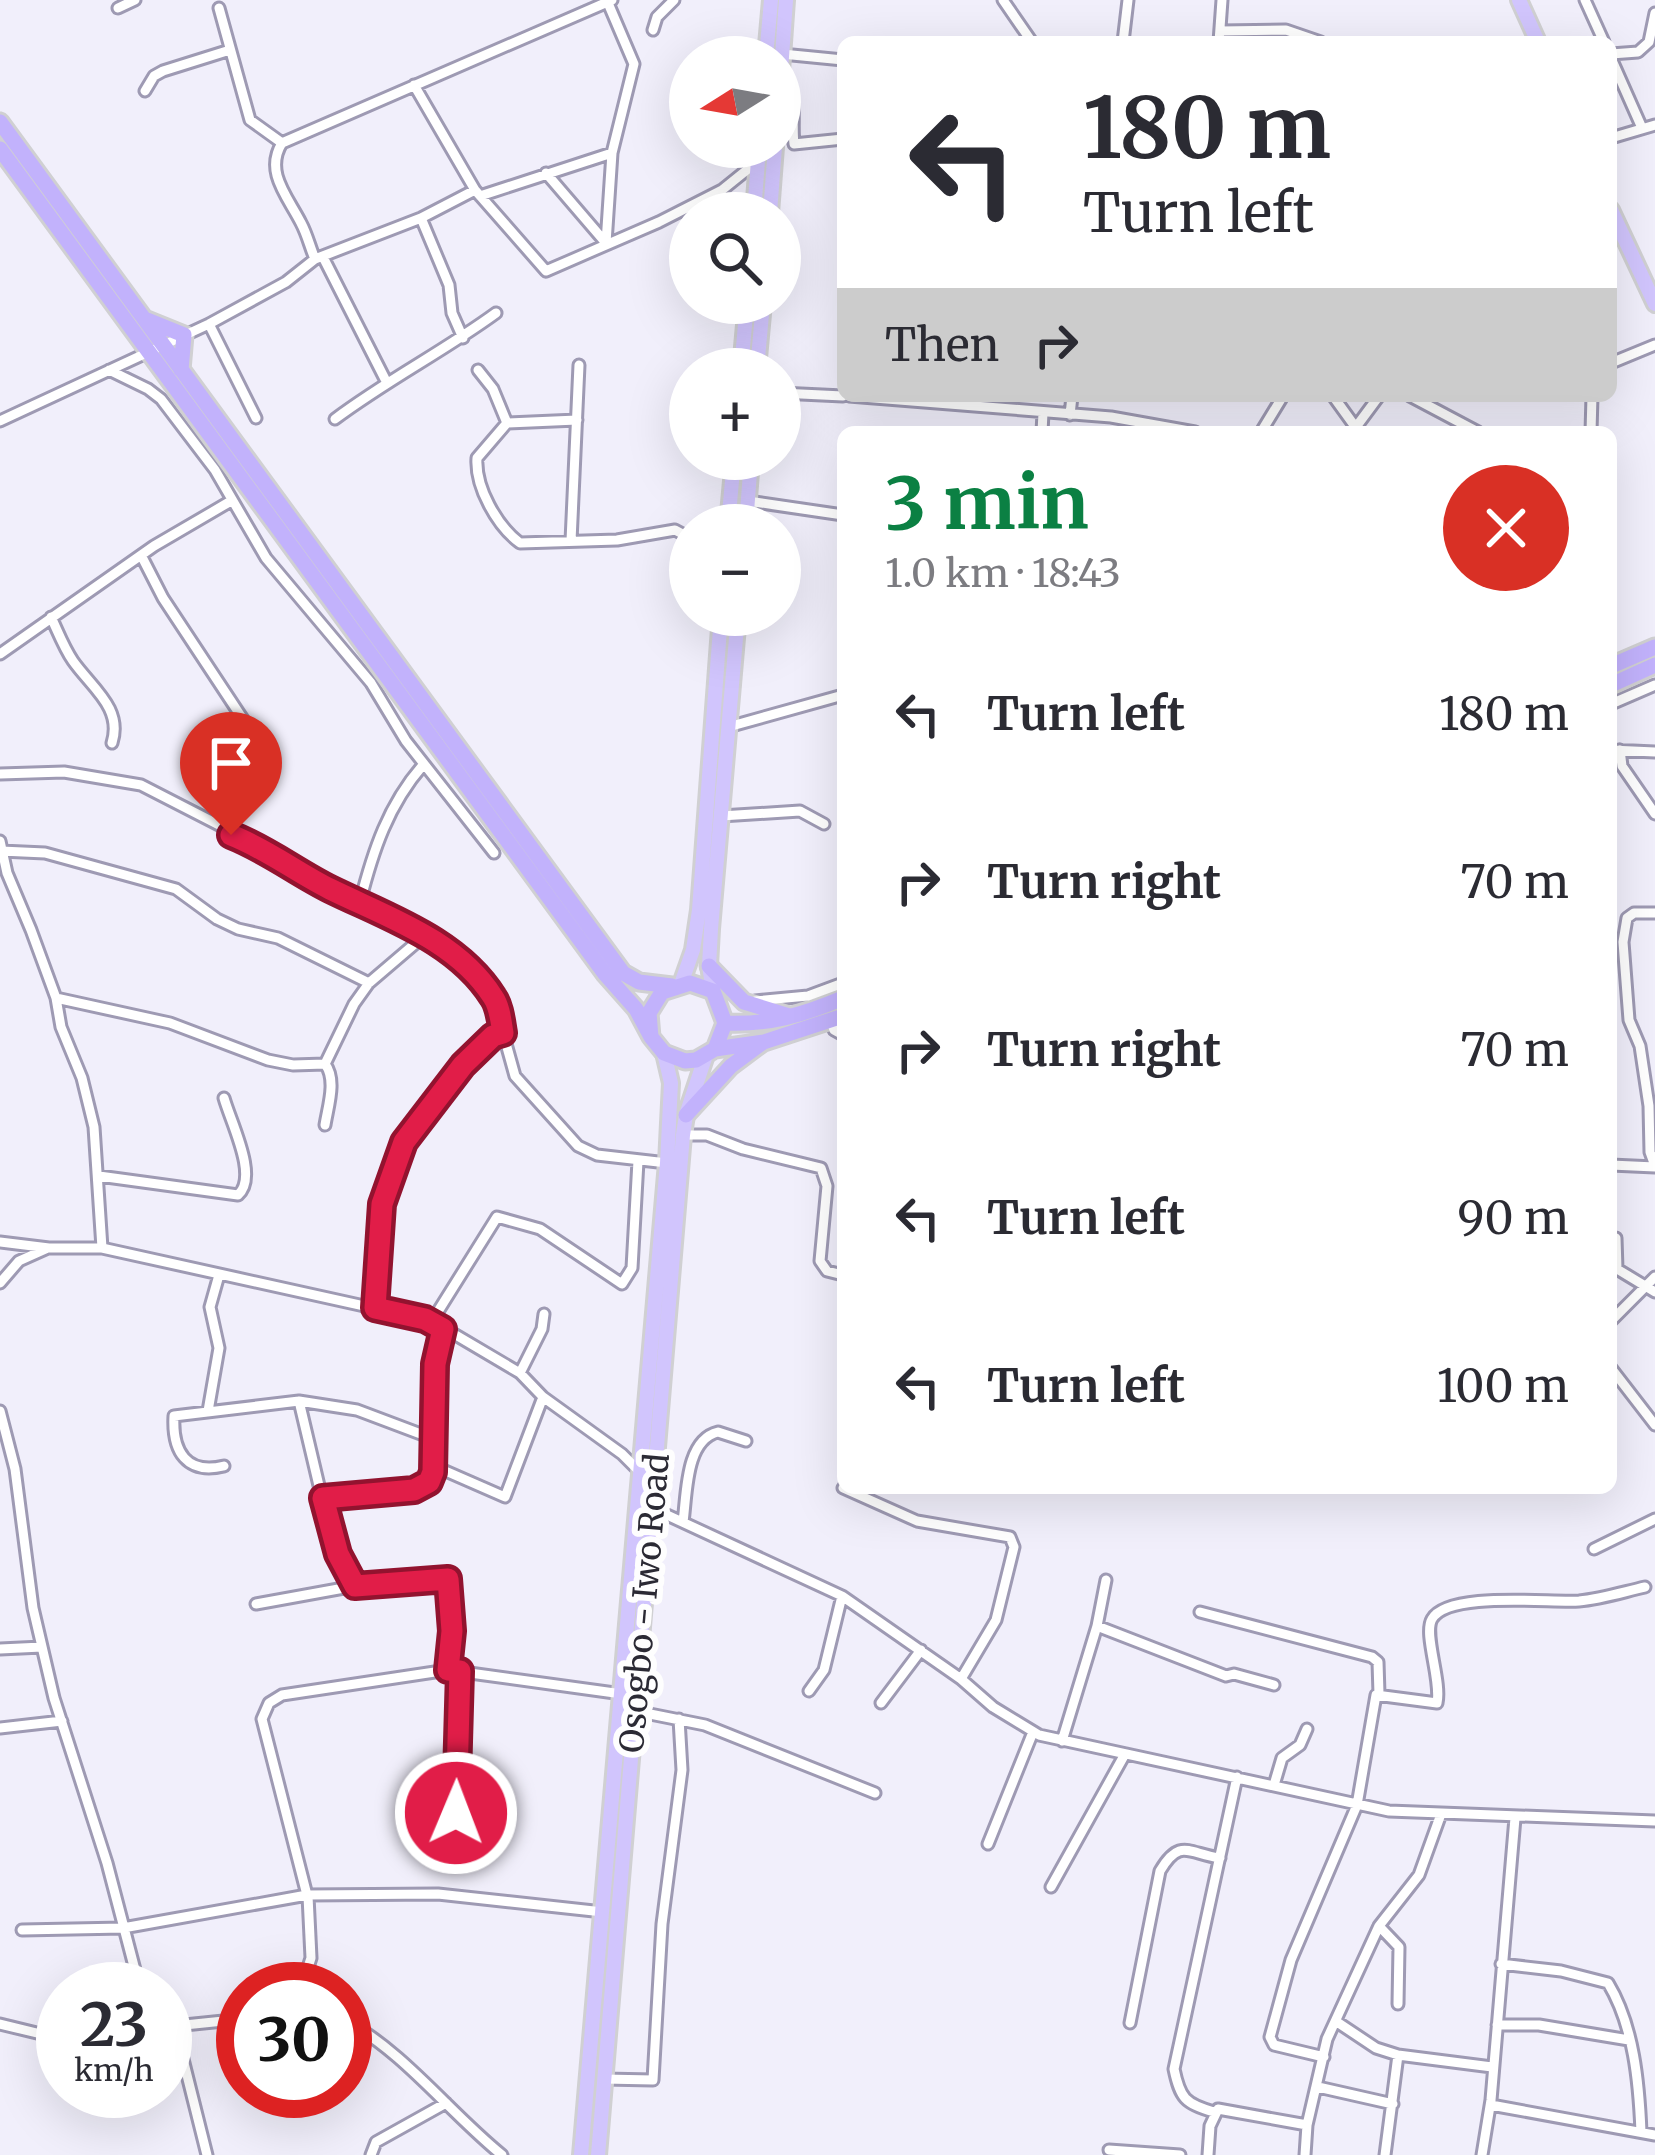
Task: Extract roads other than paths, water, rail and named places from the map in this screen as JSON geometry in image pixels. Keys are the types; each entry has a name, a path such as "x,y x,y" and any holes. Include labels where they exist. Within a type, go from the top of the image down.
{"highway":[{"path":"0,122 144,319 156,348 181,370 623,974 639,982 713,992 725,1023 710,1052"},
{"path":"0,149 156,348 664,1053 685,1060 764,1042 837,1018"},
{"path":"144,319 184,335 181,370"},
{"path":"1617,663 1655,646"},
{"path":"1617,682 1655,665"},
{"path":"709,966 744,1002 798,1018"},
{"path":"651,1037 649,1012 662,992 677,985"},
{"path":"725,1023 798,1018 837,1001"},
{"path":"686,1114 731,1066 764,1042"}],"main road":[{"path":"771,0 773,36"},
{"path":"778,36 786,0"},
{"path":"1519,0 1535,36"},
{"path":"1617,223 1655,304"},
{"path":"748,504 750,480"},
{"path":"677,985 694,950 699,910 719,636"},
{"path":"713,992 709,966 736,636"},
{"name":"Osogbo - Iwo Road","path":"598,2155 683,1135 686,1114 710,1052"},
{"name":"Osogbo - Iwo Road","path":"581,2155 667,1163 671,1083 664,1053"}],"street":[{"path":"118,8 135,0"},
{"path":"653,30 674,0"},
{"path":"1124,36 1128,0"},
{"path":"1222,0 1219,36 1286,30 1304,36"},
{"path":"1585,0 1601,36"},
{"path":"386,381 277,178 275,154 282,143 589,5 610,1 634,64 612,153 606,243"},
{"path":"1006,1 1028,36"},
{"path":"219,8 250,120 282,143"},
{"path":"1617,55 1638,52 1649,43 1655,13"},
{"path":"145,91 163,71 230,50"},
{"path":"801,57 837,60"},
{"path":"1617,70 1642,128"},
{"path":"414,85 478,193 547,271 722,190 744,168"},
{"path":"1617,136 1655,125"},
{"path":"801,142 837,139"},
{"path":"0,421 209,324 286,282 319,258 478,193 612,153"},
{"path":"546,173 606,243"},
{"path":"421,218 449,285 452,313 463,338"},
{"path":"335,419 386,381 463,338 496,313"},
{"path":"209,324 256,418"},
{"path":"1617,360 1655,345"},
{"path":"571,541 579,365"},
{"path":"109,370 161,399 214,470 266,558 371,683 424,765 494,854"},
{"path":"478,370 493,389 507,423"},
{"path":"801,394 837,396"},
{"path":"984,402 1148,426"},
{"path":"1070,415 1071,402"},
{"path":"1421,402 1467,426"},
{"path":"1042,426 1043,413"},
{"path":"577,420 507,423 478,458 479,480 505,530 520,543 617,540 669,531"},
{"path":"0,654 154,546 231,501"},
{"path":"748,501 837,514"},
{"path":"142,557 163,598 260,745 269,771"},
{"path":"51,617 70,656 116,720 112,743"},
{"path":"1617,701 1655,685"},
{"path":"728,727 837,697"},
{"path":"1617,750 1655,752"},
{"path":"1617,753 1655,814"},
{"path":"355,900 374,847 408,782 424,765"},
{"path":"0,774 64,772 141,785 424,936 449,953 493,997 520,1083 578,1145 598,1155 667,1163"},
{"path":"721,816 800,811 824,824"},
{"path":"0,841 2,860 82,1078 94,1127 102,1248"},
{"path":"2,860 45,853 176,889 238,929 278,938 369,983"},
{"path":"1617,1165 1655,1167 1649,1152 1649,1106 1640,1046 1629,1020 1617,941 1627,918 1634,913 1655,913"},
{"path":"325,1064 369,983 424,936"},
{"path":"744,1002 808,996 837,985"},
{"path":"56,998 170,1023 268,1060 325,1064"},
{"path":"375,1308 382,1204 404,1142 463,1065 493,1036 503,1033"},
{"path":"325,1064 331,1088 325,1125"},
{"path":"99,1176 243,1192 248,1180 244,1155 224,1098"},
{"path":"683,1135 707,1135 743,1150 821,1168 827,1186 819,1255 826,1271 837,1274"},
{"path":"1633,1165 1649,1152"},
{"path":"432,1321 497,1217 540,1229 618,1283 626,1280 632,1268 638,1161"},
{"path":"827,1186 837,1187"},
{"path":"0,1241 49,1248 102,1248 432,1321 520,1373 640,1472"},
{"path":"0,1283 19,1262 49,1248"},
{"path":"1617,1268 1653,1286 1617,1316"},
{"path":"208,1412 220,1348 210,1307 219,1275"},
{"path":"520,1373 542,1329 544,1314"},
{"path":"323,1498 414,1490 429,1482 434,1466 435,1364 443,1329"},
{"path":"1617,1375 1655,1425"},
{"path":"434,1466 505,1497 544,1397"},
{"path":"299,1401 338,1554 355,1586"},
{"path":"224,1466 194,1468 177,1443 174,1416 299,1401 357,1410 434,1439"},
{"path":"1643,1405 1655,1402"},
{"path":"0,1411 15,1469 42,1647 131,1962"},
{"path":"682,1522 695,1451 702,1440 718,1432 746,1441"},
{"path":"856,1494 917,1521 1010,1537 1014,1547 995,1620 961,1679"},
{"path":"652,1508 842,1596 1033,1732 1357,1805 1514,1818 1655,1821"},
{"path":"1594,1549 1655,1520"},
{"path":"256,1604 355,1586 448,1579 456,1813"},
{"path":"1062,1741 1106,1580"},
{"path":"1378,1694 1437,1703 1438,1668 1429,1628 1441,1611 1495,1598 1584,1600 1645,1587"},
{"path":"809,1691 824,1670 842,1596"},
{"path":"1200,1612 1378,1662 1378,1694 1357,1805 1291,1960 1270,2037 1274,2045 1324,2057"},
{"path":"1097,1626 1226,1676 1274,1685"},
{"path":"0,1649 42,1647"},
{"path":"881,1703 921,1650"},
{"path":"310,1962 307,1895 263,1710 282,1695 311,1688 454,1670 622,1694"},
{"path":"635,1711 705,1724 875,1793"},
{"path":"604,2079 653,2080 662,1924 682,1770 679,1719"},
{"path":"0,1728 62,1721"},
{"path":"1274,1785 1282,1758 1300,1745 1306,1729"},
{"path":"988,1844 1033,1732"},
{"path":"1051,1887 1125,1754"},
{"path":"1237,1777 1174,2069 1181,2098 1189,2105 1307,2125"},
{"path":"1305,2155 1327,2038 1379,1926 1419,1875 1441,1814"},
{"path":"1482,2155 1491,2100 1506,1891 1514,1862 1514,1818"},
{"path":"1130,2023 1160,1871 1173,1852 1180,1850 1220,1858"},
{"path":"22,1930 123,1928 307,1895 438,1894 603,1912"},
{"path":"1379,1926 1399,1947 1398,2004"},
{"path":"1501,1964 1608,1983 1640,2088 1641,2132"},
{"path":"1337,2022 1376,2048 1398,2055 1492,2067"},
{"path":"0,2024 36,2033"},
{"path":"1497,2025 1539,2025 1629,2040"},
{"path":"372,2038 502,2155"},
{"path":"1385,2155 1398,2055"},
{"path":"1318,2087 1393,2104"},
{"path":"1491,2100 1502,2108 1655,2135"},
{"path":"192,2103 207,2155"},
{"path":"370,2155 376,2142 446,2103"},
{"path":"1208,2155 1214,2112"},
{"path":"1109,2150 1180,2155"}]}
